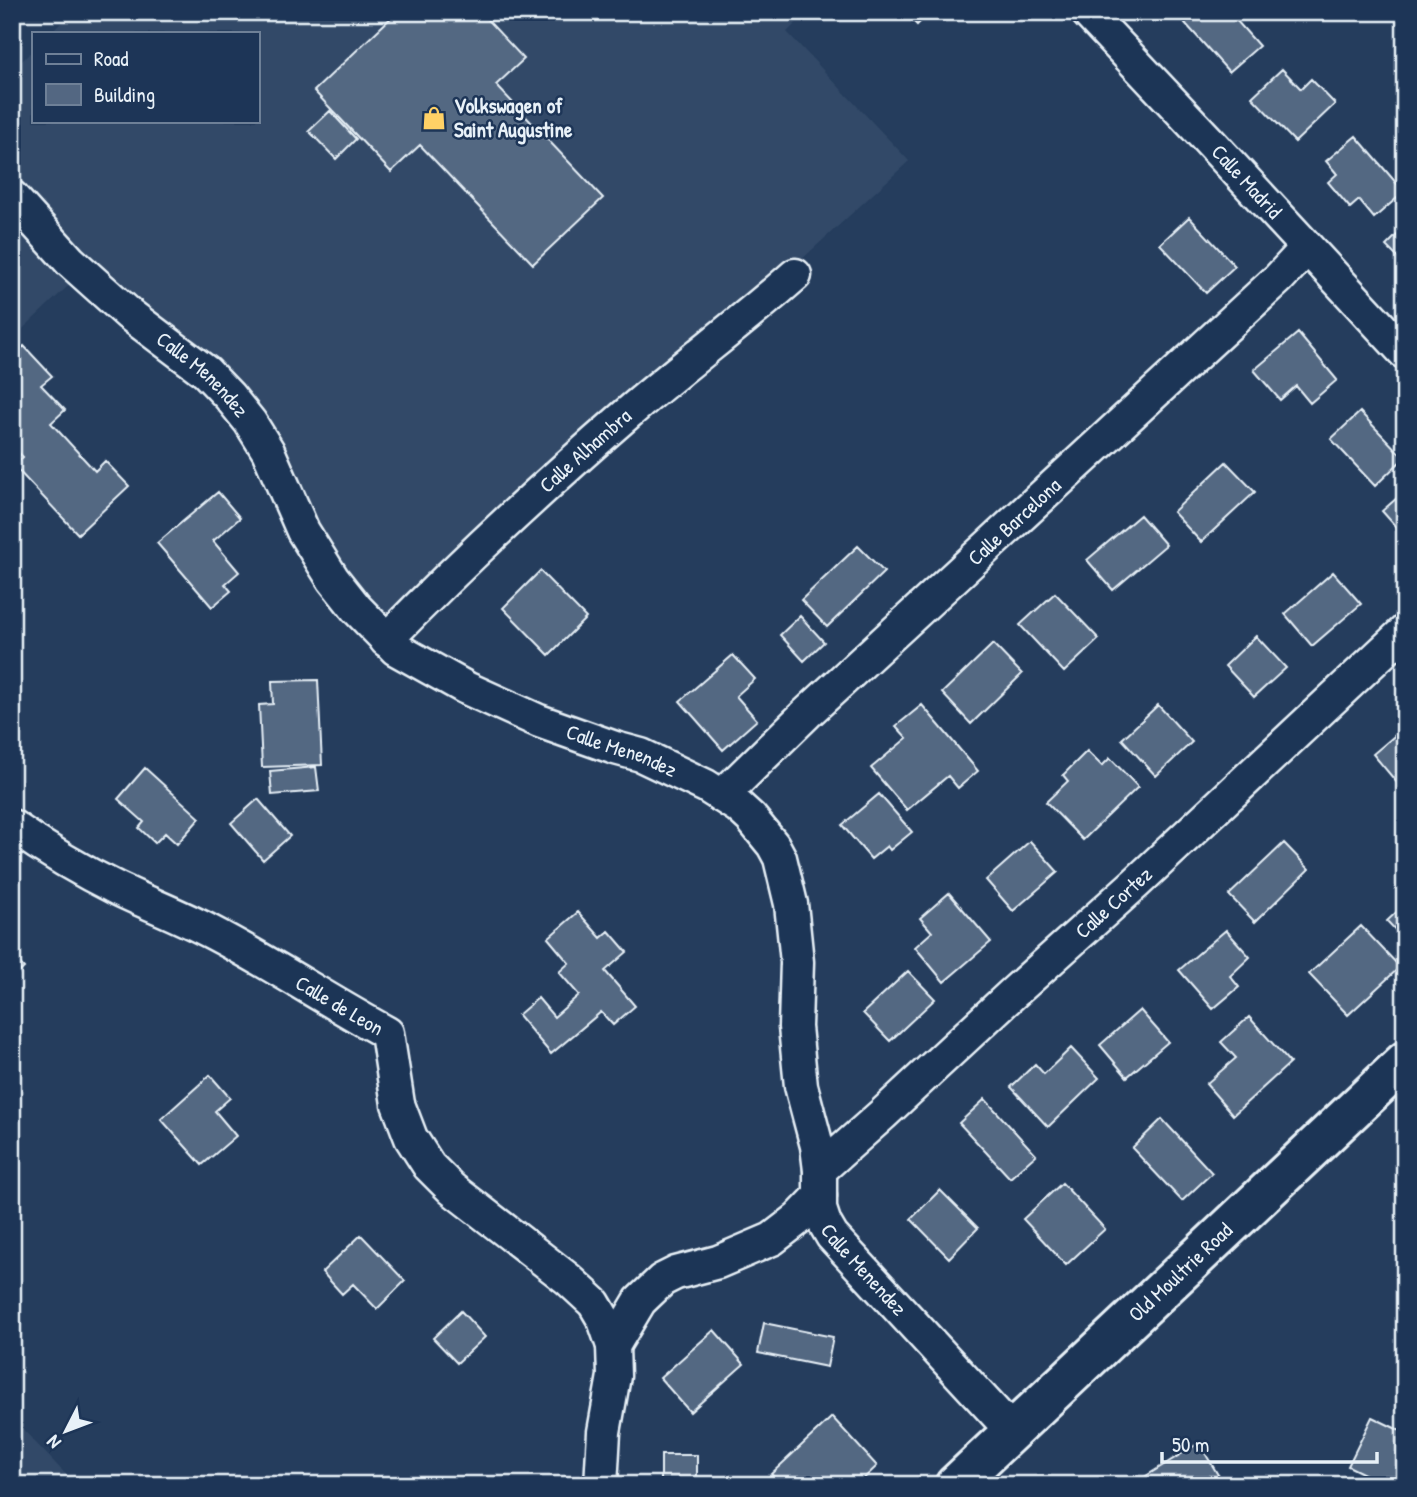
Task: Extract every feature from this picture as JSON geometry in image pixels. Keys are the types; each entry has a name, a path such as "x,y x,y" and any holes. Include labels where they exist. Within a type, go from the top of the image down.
{"main road":[{"name":"Old Moultrie Road","path":"955,1485 1405,1061"}],"street":[{"name":"Calle Madrid","path":"1087,12 1405,354"},
{"name":"Calle Menendez","path":"12,197 70,261 129,314 206,372 229,396 268,451 303,531 333,579 356,608 396,649 466,688 539,721 641,755 706,786 740,807 773,845 780,858 791,904 797,962 795,1027 801,1086 817,1146 820,1209 825,1224 832,1236 1012,1431"},
{"name":"Calle Barcelona","path":"722,796 807,713 1279,278 1307,248"},
{"name":"Calle Alhambra","path":"386,640 421,604 628,412 795,275"},
{"name":"Calle Cortez","path":"820,1183 883,1114 1405,632"},
{"name":"Calle de Leon","path":"12,826 52,853 116,888 208,930 387,1033 398,1104 411,1138 429,1166 452,1189 568,1279 594,1303 604,1320 613,1346 614,1376 604,1432 601,1485"},
{"path":"613,1346 640,1301 662,1280 676,1273 718,1262 772,1239 798,1219 820,1183"}],"shaded area":[{"path":"72,12 807,12 787,32 909,161 395,632 302,529 231,388 86,269 12,339 12,71 32,51 32,122 259,122 259,32 52,32"},
{"path":"12,1418 76,1485 12,1485"}],"building":[{"name":"Volkswagen of Saint Augustine","path":"397,12 480,12 524,59 496,85 603,198 533,264 420,145 391,172 314,91"},
{"path":"904,12 930,12 917,25"},
{"path":"1197,12 1229,12 1259,46 1229,72 1185,23"},
{"path":"1282,69 1301,89 1311,79 1335,104 1295,142 1252,97"},
{"path":"330,111 356,139 336,159 309,131"},
{"path":"1356,136 1404,192 1374,218 1359,200 1350,208 1328,182 1337,174 1326,161"},
{"path":"1189,217 1235,266 1206,293 1160,244"},
{"path":"1405,227 1405,265 1386,246"},
{"path":"1298,333 1337,380 1310,403 1296,386 1280,400 1254,370"},
{"path":"24,346 52,376 41,385 65,410 51,423 95,471 105,461 129,486 78,534 14,466 23,457 12,446 12,358"},
{"path":"1360,412 1404,458 1375,486 1331,439"},
{"path":"1226,462 1255,492 1201,542 1173,512"},
{"path":"1405,491 1405,537 1382,511"},
{"path":"218,492 240,518 213,541 239,572 225,584 231,591 212,607 157,543"},
{"path":"1140,515 1166,545 1113,590 1087,560"},
{"path":"858,546 884,572 827,627 801,600"},
{"path":"540,571 586,618 549,655 503,608"},
{"path":"1333,572 1361,604 1312,646 1285,614"},
{"path":"1055,593 1099,639 1064,672 1020,625"},
{"path":"800,616 824,642 804,661 780,635"},
{"path":"1256,636 1286,668 1254,697 1225,666"},
{"path":"993,644 1022,674 971,724 942,693"},
{"path":"733,655 755,679 736,696 757,720 723,750 680,701"},
{"path":"318,680 322,765 262,767 259,705 273,704 272,681"},
{"path":"922,705 978,771 958,788 948,776 907,810 871,768 907,738 896,726"},
{"path":"1158,705 1192,742 1156,776 1122,739"},
{"path":"1405,727 1405,788 1403,790 1373,754"},
{"path":"1087,751 1102,766 1110,758 1138,787 1083,840 1046,802 1068,781 1063,775"},
{"path":"316,767 319,791 272,795 270,771"},
{"path":"145,768 200,818 177,844 165,833 155,843 139,828 144,822 118,799"},
{"path":"879,794 912,832 890,850 887,846 871,859 842,825"},
{"path":"258,799 290,836 263,860 231,823"},
{"path":"1030,841 1058,872 1013,911 986,880"},
{"path":"1284,843 1309,869 1255,922 1229,895"},
{"path":"949,893 991,942 944,982 915,947 932,932 920,918"},
{"path":"1405,904 1405,940 1387,921"},
{"path":"578,912 601,938 609,931 627,952 605,971 635,1006 613,1025 601,1012 551,1054 518,1015 538,998 554,1017 579,995 559,972 569,963 548,938"},
{"path":"1361,926 1400,967 1348,1015 1309,974"},
{"path":"1226,930 1250,957 1230,976 1239,987 1213,1009 1179,970"},
{"path":"12,955 24,968 12,979"},
{"path":"908,971 935,999 890,1041 863,1013"},
{"path":"1140,1010 1168,1042 1127,1077 1100,1045"},
{"path":"1249,1017 1290,1063 1233,1115 1206,1084 1236,1058 1221,1042"},
{"path":"1071,1048 1099,1078 1048,1127 1011,1087 1035,1064 1044,1074"},
{"path":"210,1075 230,1098 215,1111 236,1136 202,1165 161,1119"},
{"path":"985,1099 1036,1155 1010,1178 959,1123"},
{"path":"1162,1119 1212,1173 1182,1201 1132,1148"},
{"path":"1062,1183 1105,1229 1066,1265 1023,1219"},
{"path":"940,1190 978,1228 949,1258 911,1219"},
{"path":"361,1235 405,1281 377,1309 353,1284 342,1294 322,1272"},
{"path":"461,1311 485,1337 457,1363 433,1338"},
{"path":"764,1323 833,1337 827,1367 758,1353"},
{"path":"714,1330 744,1364 690,1412 660,1378"},
{"path":"832,1417 877,1466 857,1485 781,1485 771,1474"},
{"path":"1372,1417 1405,1433 1405,1485 1387,1485 1348,1466"},
{"path":"1199,1443 1224,1485 1140,1485 1138,1481"},
{"path":"661,1455 697,1455 697,1485 661,1485"}],"place":[{"name":"Volkswagen of Saint Augustine","path":"434,118"}]}
